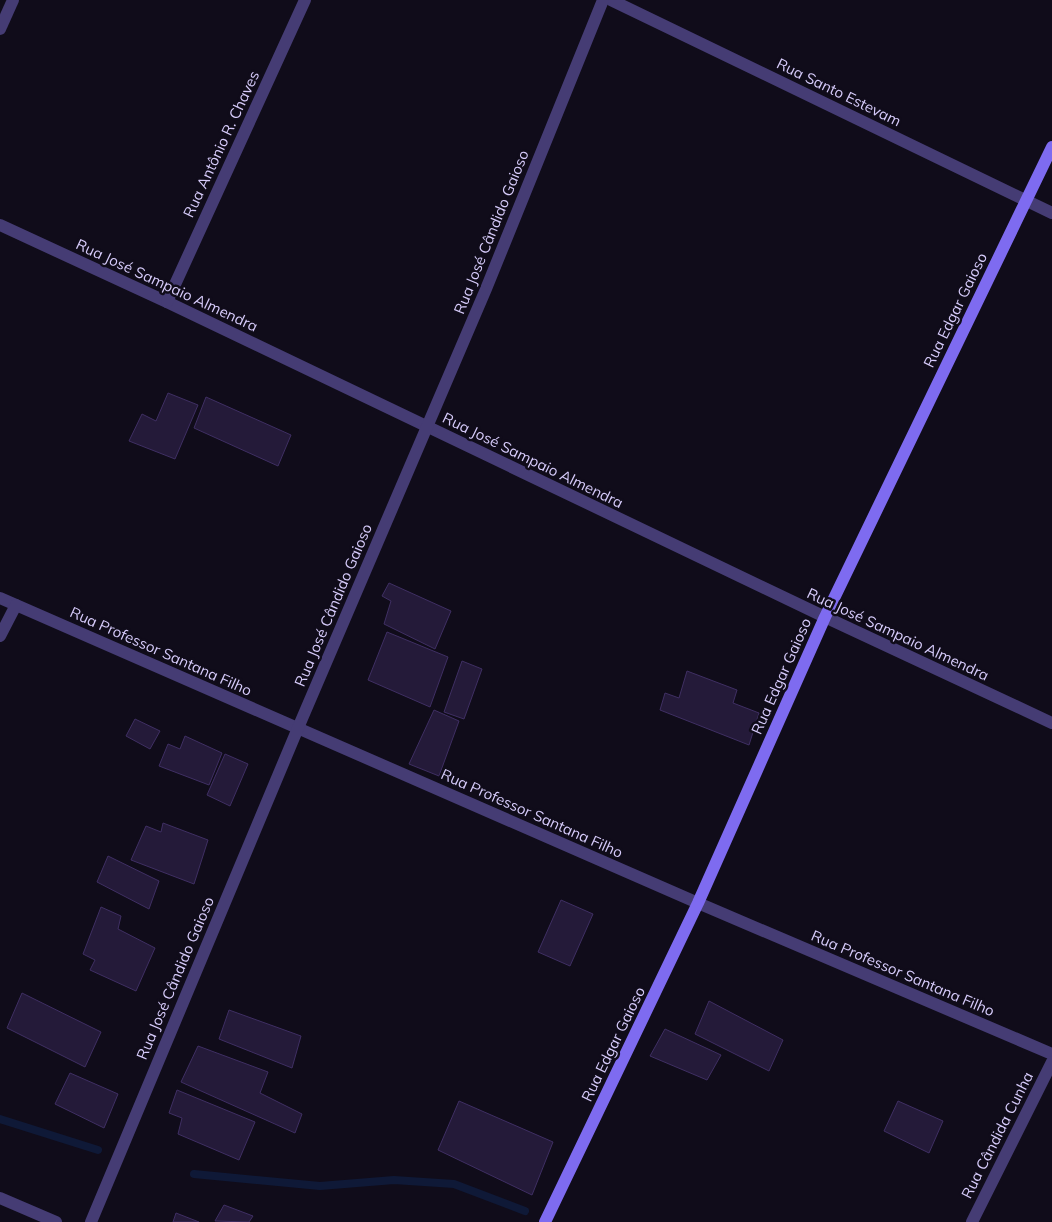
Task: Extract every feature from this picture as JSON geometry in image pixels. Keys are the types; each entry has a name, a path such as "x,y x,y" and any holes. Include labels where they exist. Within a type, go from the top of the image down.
{"main road":[{"name":"Rua Edgar Gaioso","path":"545,1222 698,903 825,618 1052,147"}],"street":[{"path":"0,29 13,0"},
{"name":"Rua Antônio R. Chaves","path":"167,302 305,0"},
{"name":"Rua José Cândido Gaioso","path":"90,1222 298,728 486,289 603,0"},
{"name":"Rua Santo Estevam","path":"611,0 1052,213"},
{"name":"Rua José Sampaio Almendra","path":"0,225 167,302 825,618 1052,723"},
{"name":"Rua Professor Santana Filho","path":"0,598 698,903 1052,1054"},
{"path":"0,636 16,605"},
{"name":"Rua Cândida Cunha","path":"972,1222 1052,1062"},
{"path":"0,1198 56,1222"}],"building":[{"path":"168,393 198,405 175,459 129,441 142,414 156,421"},
{"path":"206,397 291,435 278,466 194,428"},
{"path":"389,583 451,611 435,649 384,624 391,601 382,596"},
{"path":"387,632 448,657 430,707 368,680"},
{"path":"462,661 482,669 464,719 444,712"},
{"path":"687,671 737,690 733,703 759,713 749,745 660,710 665,693 679,698"},
{"path":"434,710 459,721 439,776 409,764"},
{"path":"135,719 160,731 150,749 126,736"},
{"path":"185,736 222,753 209,785 159,766 168,744 180,749"},
{"path":"225,754 248,764 230,806 207,795"},
{"path":"163,823 208,840 194,884 131,860 146,826 161,832"},
{"path":"108,856 159,881 149,909 97,882"},
{"path":"561,900 593,914 570,966 538,952"},
{"path":"101,907 121,916 118,929 155,948 136,991 90,970 95,960 83,954"},
{"path":"22,993 101,1032 85,1067 7,1028"},
{"path":"709,1001 783,1040 769,1071 695,1034"},
{"path":"229,1010 301,1036 292,1068 219,1039"},
{"path":"665,1029 721,1055 707,1080 650,1056"},
{"path":"198,1046 268,1072 260,1093 302,1114 295,1133 181,1082"},
{"path":"70,1073 118,1094 104,1128 55,1104"},
{"path":"177,1090 255,1122 239,1160 178,1134 182,1118 169,1113"},
{"path":"459,1101 553,1142 532,1195 438,1150"},
{"path":"898,1101 943,1121 929,1153 884,1131"},
{"path":"224,1205 253,1216 249,1222 215,1221"},
{"path":"176,1213 199,1222 173,1222"}],"waterway":[{"path":"0,1119 98,1150"},
{"path":"194,1174 320,1186 394,1180 454,1184 525,1211"}]}
